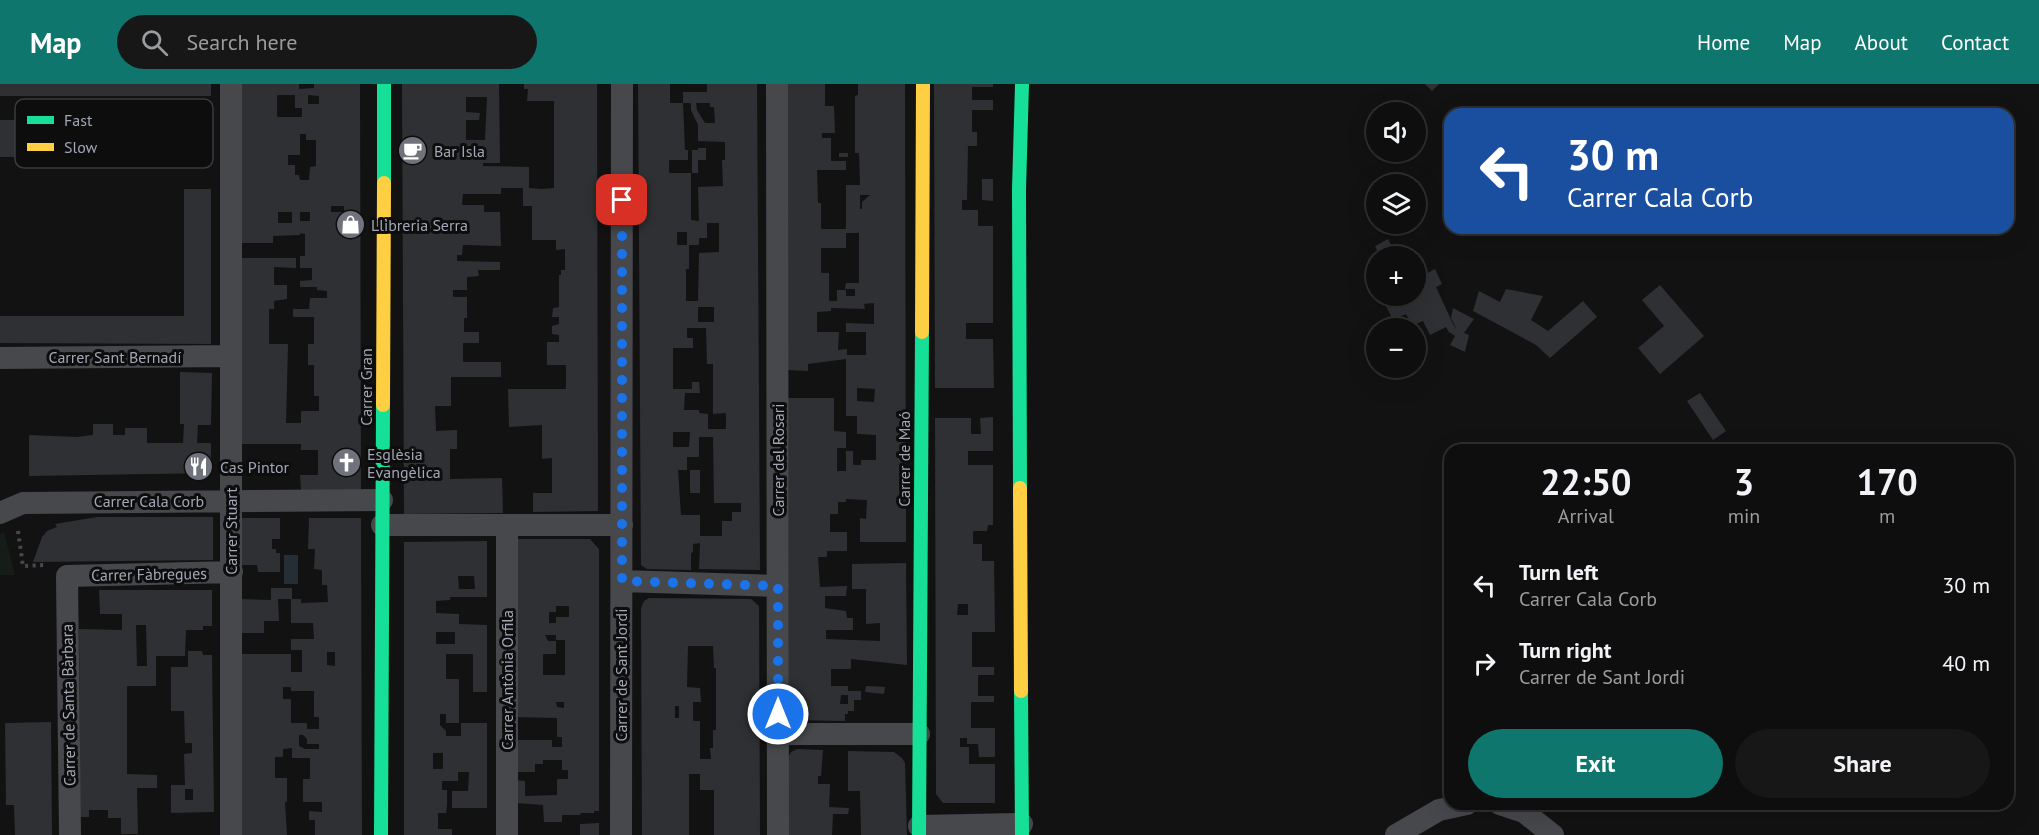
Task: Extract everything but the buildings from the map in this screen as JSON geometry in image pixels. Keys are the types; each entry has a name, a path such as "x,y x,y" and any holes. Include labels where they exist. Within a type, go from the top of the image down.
{"street":[{"name":"Carrer Stuart","path":"231,84 231,835"},
{"name":"Carrer Gran","path":"381,835 384,84"},
{"name":"Carrer de Sant Jordi","path":"621,835 622,84"},
{"name":"Carrer del Rosari","path":"777,84 778,835"},
{"name":"Carrer de Maó","path":"919,830 923,84"},
{"path":"919,830 1022,829 1019,189 1022,84"},
{"name":"Carrer Sant Bernadí","path":"0,358 230,356"},
{"name":"Carrer Cala Corb","path":"11,508 231,501 382,500"},
{"path":"382,525 622,525"},
{"name":"Carrer Antònia Orfila","path":"507,525 507,835"},
{"name":"Carrer Fàbregues","path":"67,576 232,572"},
{"name":"Carrer de Santa Bàrbara","path":"67,576 70,835"},
{"path":"622,581 778,586"},
{"path":"778,734 920,734"},
{"path":"1396,835 1444,809"},
{"path":"1518,810 1524,812 1553,835"}],"path":[{"path":"11,508 17,525 22,566 50,565 67,576"}],"shaded area":[{"path":"4,532 15,575 0,575 0,534"},
{"path":"284,555 298,555 298,584 284,584"}],"traffic: fast":[{"path":"384,84 384,183"},
{"path":"1020,488 1019,189 1022,84"},
{"path":"919,835 922,332"},
{"path":"381,835 383,405"},
{"path":"1021,691 1022,835"}],"traffic: slow":[{"path":"922,332 923,84"},
{"path":"383,405 384,183"},
{"path":"1020,488 1021,691"}],"place":[{"name":"Bar Isla","path":"413,151"},
{"name":"Llibreria Serra","path":"350,225"},
{"name":"Esglèsia Evangèlica","path":"346,463"},
{"name":"Cas Pintor","path":"199,467"}],"route":[{"path":"622,200 622,581 778,586 778,714"}]}
